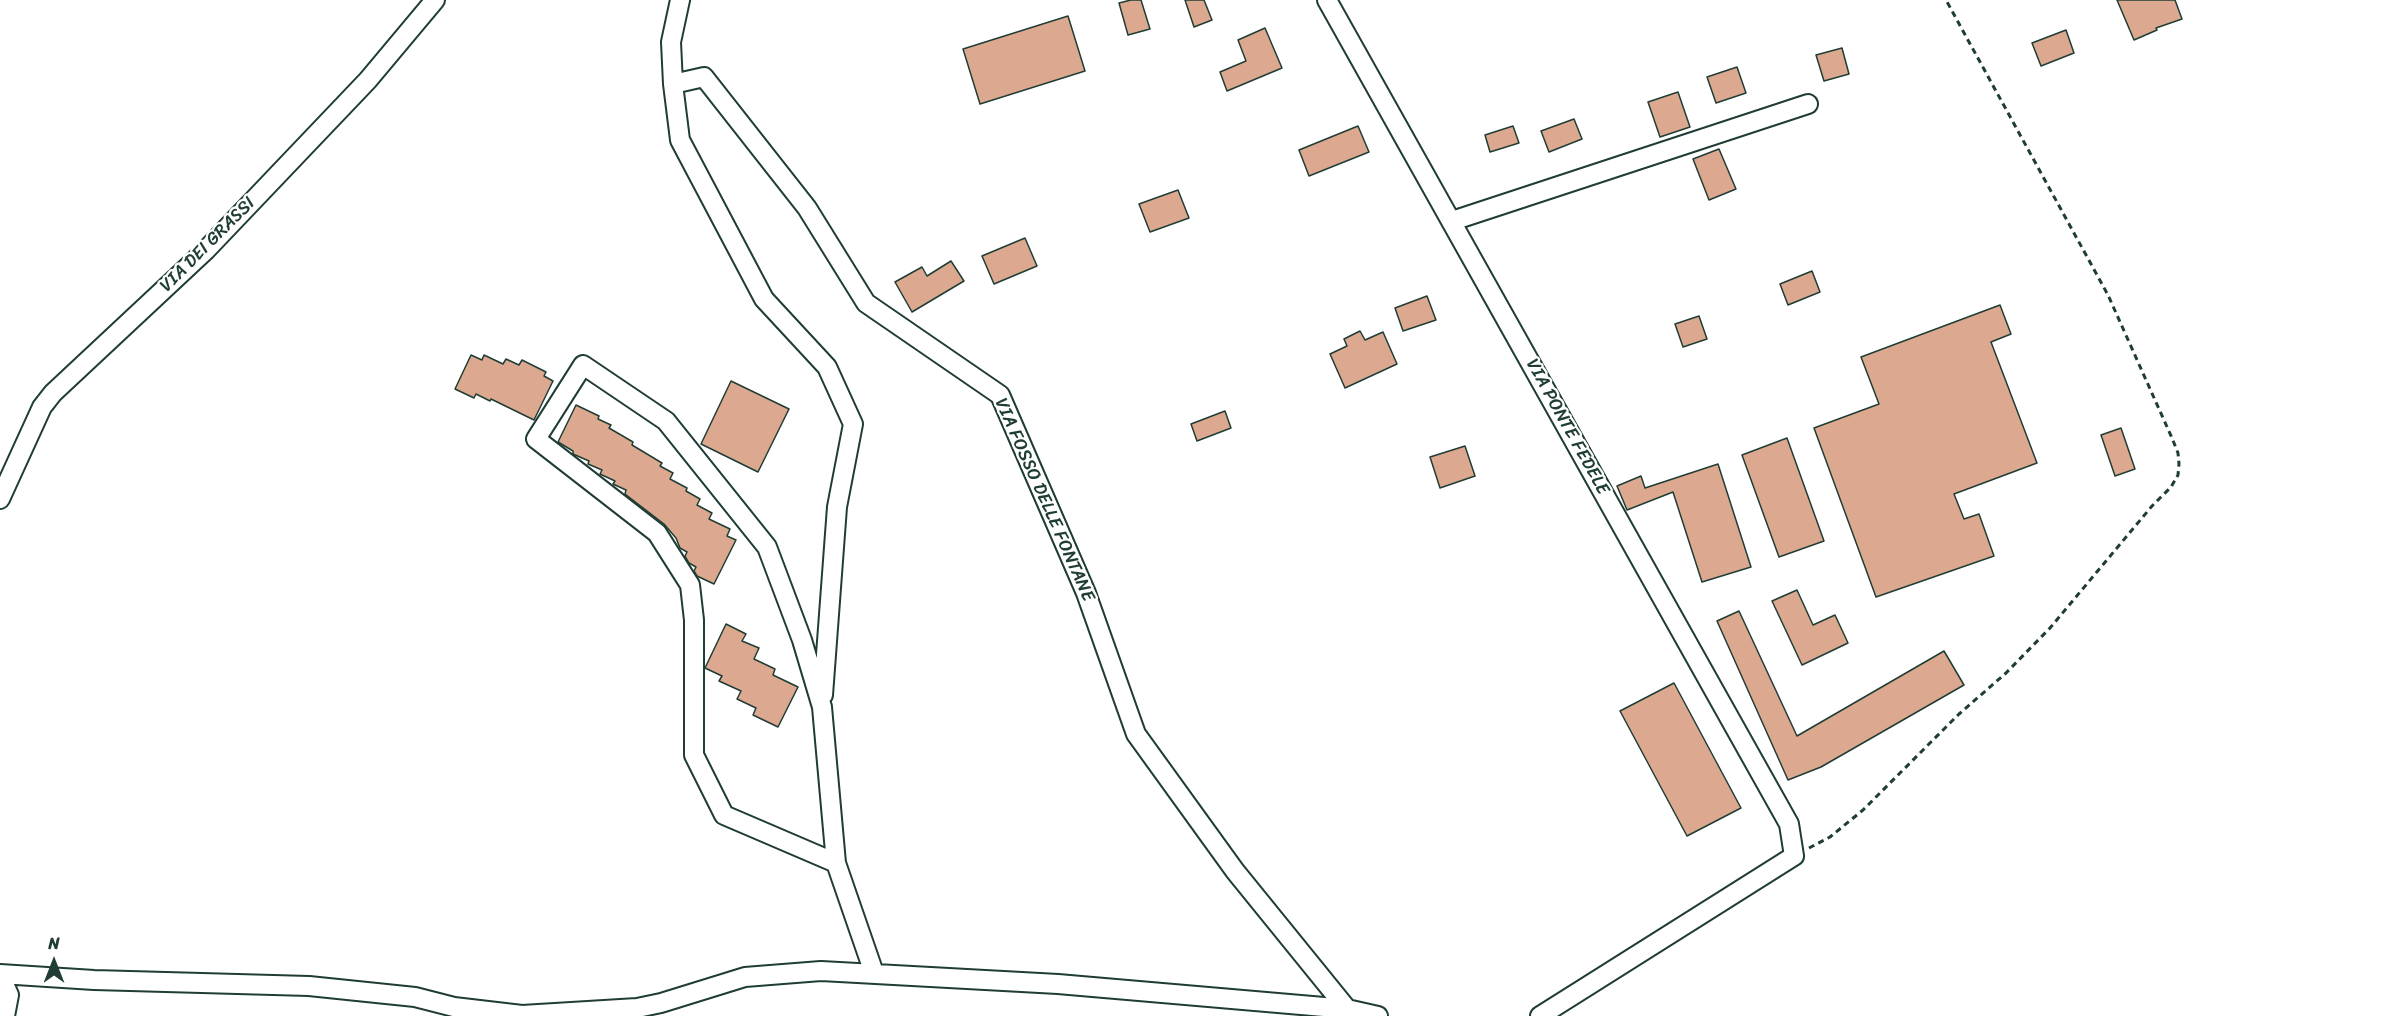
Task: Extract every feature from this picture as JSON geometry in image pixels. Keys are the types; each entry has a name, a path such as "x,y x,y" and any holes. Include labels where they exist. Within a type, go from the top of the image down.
{"street":[{"name":"VIA DEI GRASSI","path":"0,499 42,407 53,393 206,250 368,80 435,0"},
{"path":"680,0 671,42 673,84 680,140 764,299 827,367 853,424 837,507 822,707 836,863 874,973"},
{"name":"VIA PONTE FEDELE","path":"1328,1 1789,824 1794,856"},
{"name":"VIA FOSSO DELLE FONTANE","path":"673,84 705,77 807,208 866,303 1000,394 1086,593 1136,734 1235,872 1347,1009"},
{"path":"1452,221 1808,104"},
{"path":"822,707 802,640 767,548 666,421 583,364 536,439 657,533 690,585 694,620 693,755 724,815 836,863"},
{"path":"1540,1016 1794,856"},
{"path":"5,1016 9,994 0,974 94,980 309,986 415,997 454,1007 522,1015 640,1012 731,981 762,975 821,971 1058,984 1347,1009 1378,1016"}],"path":[{"path":"1794,856 1830,837 1863,810 1959,714 2021,658 2086,588 2171,487 2178,475 2178,453 2108,295 1946,0"}],"building":[{"path":"1141,0 1150,29 1128,35 1119,3"},
{"path":"1185,0 1204,0 1212,20 1194,27"},
{"path":"2117,0 2175,0 2182,19 2156,28 2157,30 2134,40"},
{"path":"1068,16 1085,71 980,104 963,49"},
{"path":"1265,28 1282,68 1227,91 1220,72 1246,61 1238,40"},
{"path":"2066,30 2074,53 2041,66 2032,43"},
{"path":"1842,48 1849,74 1824,81 1816,55"},
{"path":"1737,67 1746,93 1716,103 1707,77"},
{"path":"1678,92 1690,127 1660,137 1648,102"},
{"path":"1574,119 1582,139 1549,152 1541,131"},
{"path":"1358,126 1369,152 1309,176 1299,150"},
{"path":"1513,126 1519,143 1490,152 1485,135"},
{"path":"1719,149 1736,189 1709,200 1693,159"},
{"path":"1178,190 1189,218 1150,232 1139,204"},
{"path":"1025,238 1037,266 994,284 982,256"},
{"path":"951,261 964,281 912,312 895,282 922,267 927,276"},
{"path":"1812,271 1820,292 1788,305 1780,284"},
{"path":"1427,296 1436,320 1403,331 1395,308"},
{"path":"2000,305 2011,334 1991,342 2037,463 1954,494 1964,519 1979,514 1994,556 1876,597 1814,428 1879,404 1861,357"},
{"path":"1699,316 1707,339 1683,347 1675,324"},
{"path":"1360,331 1365,340 1383,332 1397,364 1345,388 1330,354 1347,346 1344,339"},
{"path":"471,355 482,360 484,355 503,364 506,359 519,365 522,360 546,372 544,376 553,381 534,420 491,399 490,401 476,394 474,398 455,389"},
{"path":"731,381 789,409 758,472 701,444"},
{"path":"576,405 599,416 598,419 611,425 609,428 662,463 660,466 673,473 670,479 687,488 686,491 700,499 697,505 712,513 709,519 730,529 727,536 736,540 714,584 697,576 694,571 696,567 689,563 685,556 687,552 680,548 676,538 664,524 625,494 626,490 613,484 615,481 600,474 602,470 588,464 589,461 573,454 573,451 558,442"},
{"path":"1225,411 1231,428 1197,441 1191,424"},
{"path":"2121,428 2135,469 2115,476 2101,435"},
{"path":"1787,438 1824,541 1779,557 1742,455"},
{"path":"1465,446 1475,476 1440,488 1430,457"},
{"path":"1718,464 1751,567 1702,582 1673,492 1627,510 1617,486 1641,476 1645,488"},
{"path":"1797,590 1813,625 1835,615 1848,643 1802,665 1772,601"},
{"path":"1739,611 1797,736 1944,651 1964,685 1821,767 1788,780 1717,621"},
{"path":"726,624 746,634 742,641 759,648 754,659 775,669 773,675 798,687 778,727 753,715 756,708 737,699 741,691 719,681 722,676 705,668"},
{"path":"1674,683 1741,808 1687,836 1620,711"}]}
